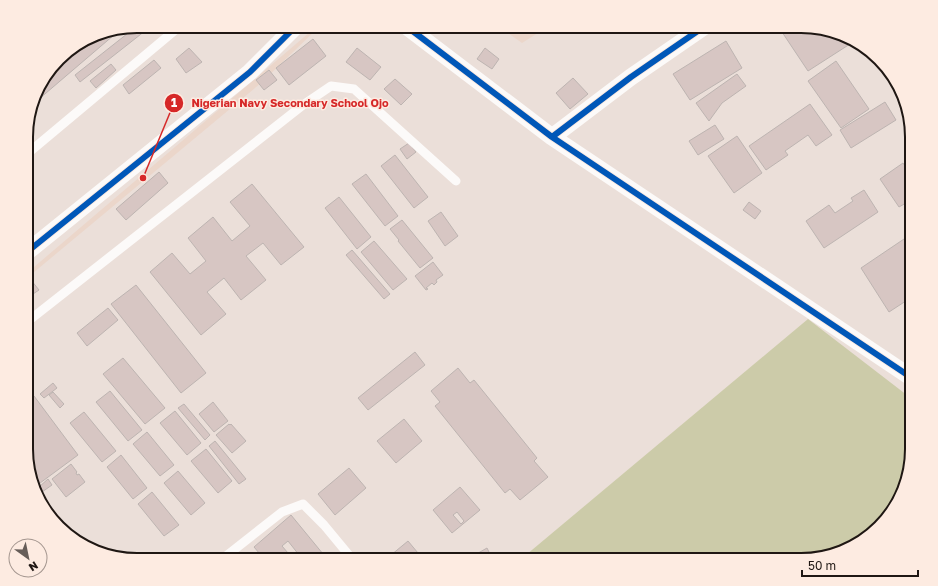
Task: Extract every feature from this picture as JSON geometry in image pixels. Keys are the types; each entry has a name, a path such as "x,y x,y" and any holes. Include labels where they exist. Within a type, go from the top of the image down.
{"street":[{"path":"33,247 250,72 289,33"},
{"path":"415,33 552,137 905,373"},
{"path":"552,137 631,77 695,33"}],"lane":[{"path":"33,149 172,33"},
{"path":"33,317 290,115 331,86 354,89 456,181"},
{"path":"230,553 282,512 303,504 324,525 347,553"}],"shaded area":[{"path":"309,33 313,33 261,83 33,273 33,268"},
{"path":"508,33 538,33 522,43"}],"green space":[{"path":"808,319 905,394 905,456 903,469 894,495 884,512 875,523 864,532 841,545 808,553 528,553"}],"building":[{"path":"142,33 80,82 75,75 127,34"},
{"path":"783,33 815,34 841,41 849,45 808,71"},
{"path":"112,36 41,97 51,79 68,59 85,47"},
{"path":"313,39 326,56 289,85 276,68"},
{"path":"726,41 742,68 690,100 673,74"},
{"path":"189,48 202,62 186,73 176,59"},
{"path":"357,48 381,67 370,80 346,62"},
{"path":"485,48 499,59 492,69 477,59"},
{"path":"154,60 161,68 129,94 123,85"},
{"path":"836,61 869,109 841,128 808,81"},
{"path":"111,64 116,70 96,88 90,81"},
{"path":"269,70 277,80 264,90 256,80"},
{"path":"737,74 746,86 722,103 709,121 696,103"},
{"path":"573,78 588,94 570,109 556,93"},
{"path":"395,79 412,94 401,105 384,89"},
{"path":"885,102 896,120 851,148 840,130"},
{"path":"810,104 832,135 816,146 808,135 785,151 788,155 766,170 749,146"},
{"path":"715,125 724,139 698,155 689,141"},
{"path":"737,136 762,173 734,193 708,156"},
{"path":"409,143 416,152 407,159 400,149"},
{"path":"395,155 428,197 414,208 381,166"},
{"path":"903,163 905,166 905,204 899,207 880,179"},
{"path":"159,172 168,183 126,220 116,209"},
{"path":"366,174 398,216 385,226 352,184"},
{"path":"252,184 304,247 281,265 263,243 246,256 266,280 241,300 224,278 207,292 226,314 201,335 150,272 172,253 190,274 206,261 188,238 213,217 232,241 250,226 230,202"},
{"path":"864,190 878,212 824,248 806,221 829,205 835,213 853,201 851,198"},
{"path":"339,197 371,237 357,249 325,208"},
{"path":"749,202 761,211 755,219 743,210"},
{"path":"441,212 458,236 445,246 428,221"},
{"path":"402,220 433,258 420,268 390,229"},
{"path":"904,239 905,302 889,312 861,268"},
{"path":"374,241 407,279 393,290 361,252"},
{"path":"352,250 390,294 384,299 346,255"},
{"path":"433,262 443,275 436,280 437,282 434,285 432,283 426,288 428,289 426,290 415,276"},
{"path":"33,282 39,290 33,294"},
{"path":"136,285 206,373 181,393 111,304"},
{"path":"108,308 118,320 87,346 77,333"},
{"path":"415,352 425,365 368,410 358,398"},
{"path":"123,358 165,408 145,424 103,374"},
{"path":"458,368 470,383 474,380 537,458 534,461 548,477 520,500 510,489 505,493 435,406 440,402 431,391"},
{"path":"53,383 57,388 44,398 40,394"},
{"path":"110,391 142,430 128,441 96,402"},
{"path":"53,392 64,404 60,408 49,395"},
{"path":"34,396 78,455 40,483 34,463"},
{"path":"213,402 228,421 214,432 199,414"},
{"path":"184,404 210,435 205,440 178,408"},
{"path":"175,411 201,443 187,455 160,423"},
{"path":"84,412 116,451 102,462 70,423"},
{"path":"404,419 422,441 396,463 377,441"},
{"path":"231,424 246,441 232,453 216,435"},
{"path":"147,432 174,465 160,476 133,444"},
{"path":"215,441 246,479 239,484 209,446"},
{"path":"206,449 232,481 218,493 191,461"},
{"path":"121,455 147,488 133,499 107,467"},
{"path":"71,464 77,472 77,475 79,474 85,482 66,497 52,479"},
{"path":"349,468 366,488 335,515 318,494"},
{"path":"178,471 205,503 191,515 164,483"},
{"path":"48,479 52,485 43,492 40,486"},
{"path":"460,487 480,510 452,533 433,510","holes":["457,512 464,521 461,524 453,515"]},
{"path":"152,492 179,525 164,536 138,504"},
{"path":"291,515 322,553 297,553 288,541 282,546 288,553 259,553 254,547"},
{"path":"408,541 418,553 393,553"},
{"path":"487,548 490,553 478,553"}],"cycle path":[{"path":"33,247 250,72 289,33"},
{"path":"415,33 552,137 905,373"},
{"path":"552,137 631,77 695,33"}],"place":[{"name":"Nigerian Navy Secondary School Ojo","path":"143,178"}]}
